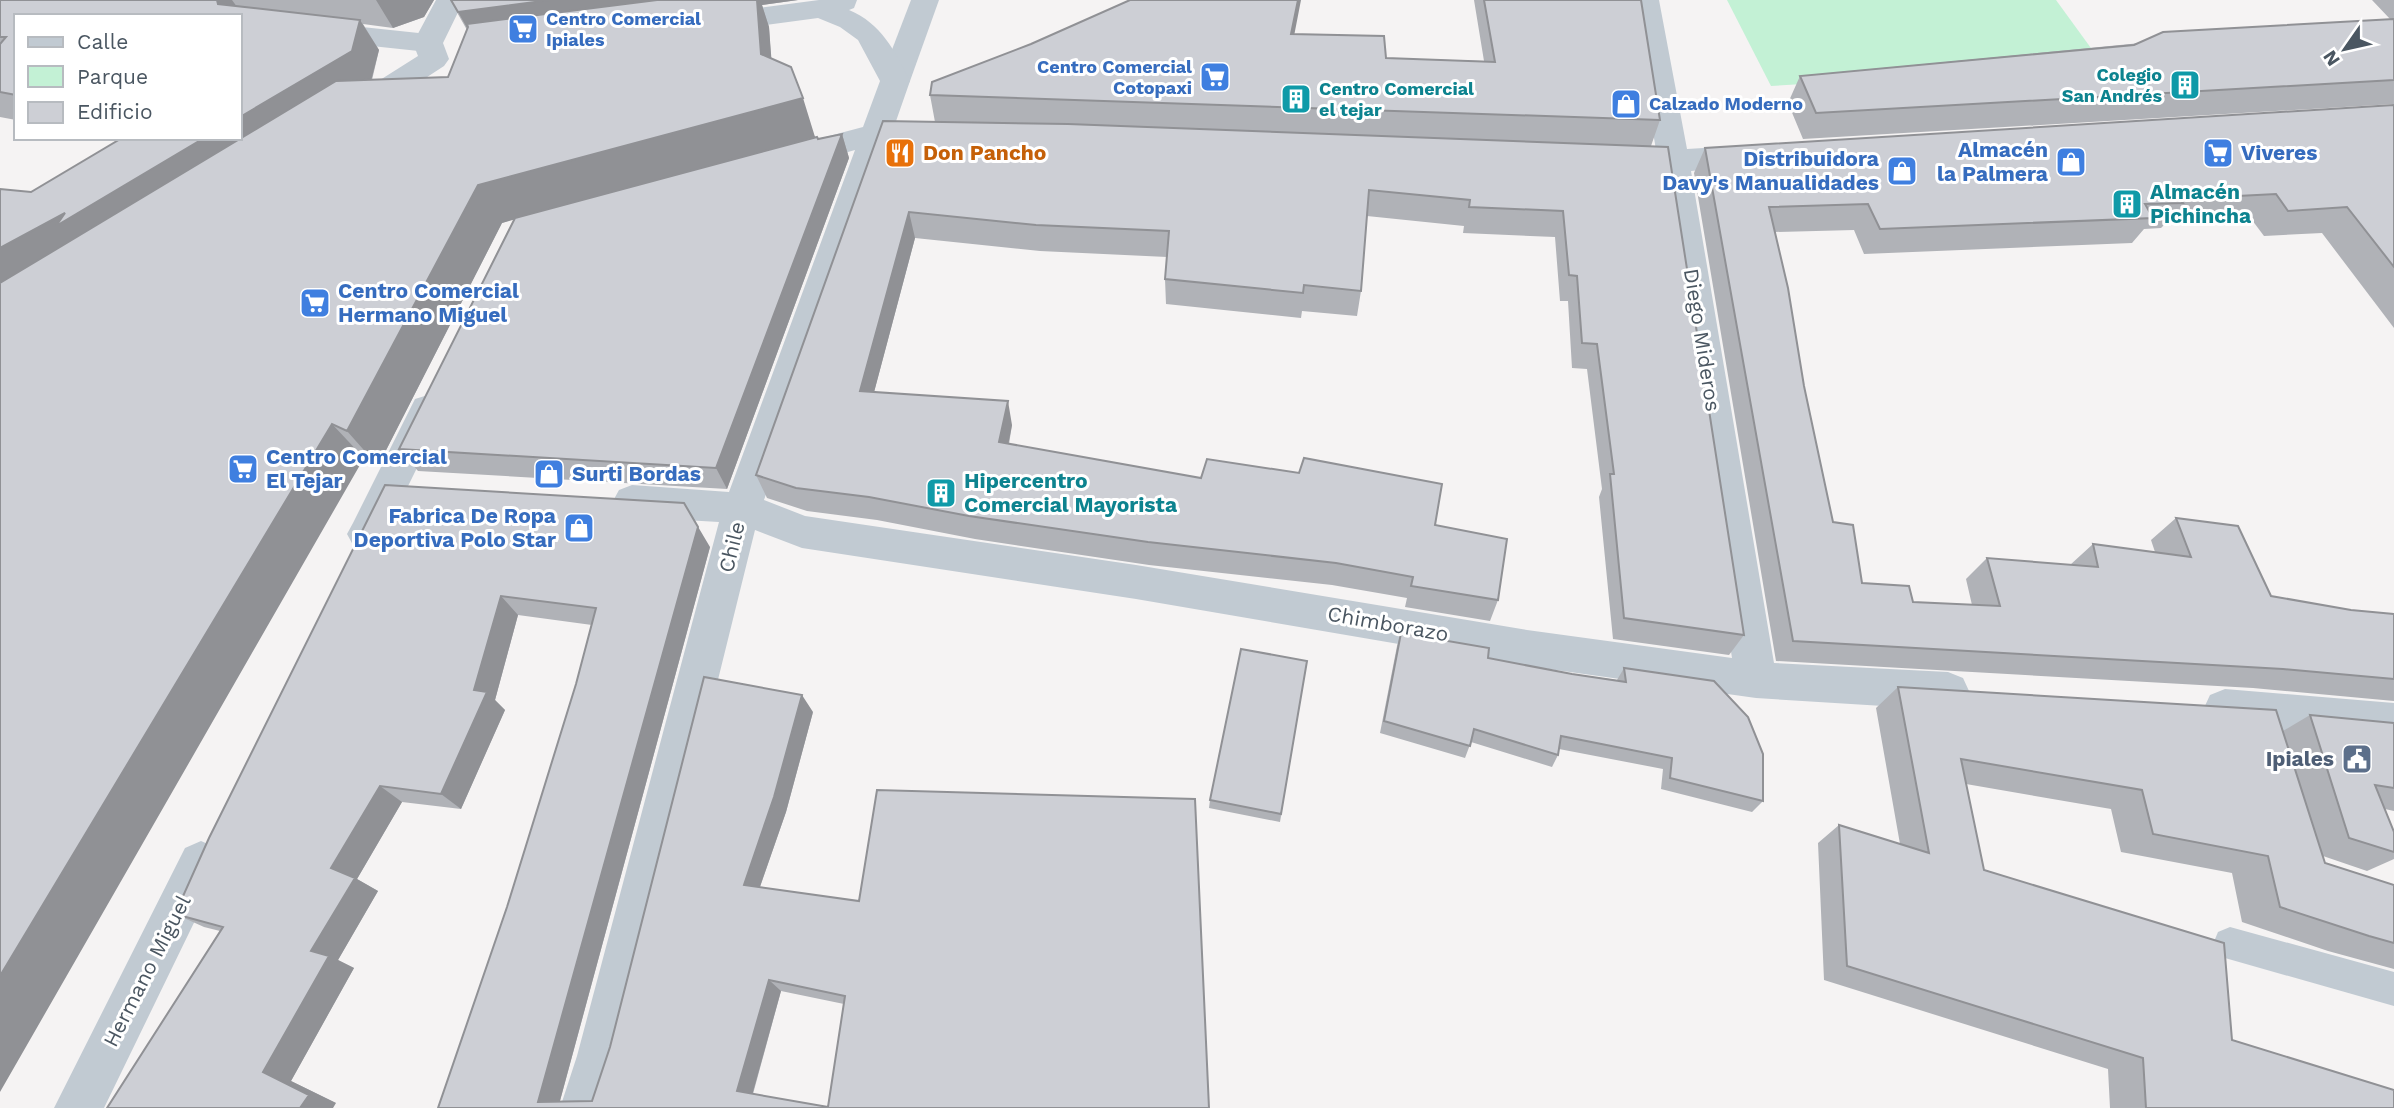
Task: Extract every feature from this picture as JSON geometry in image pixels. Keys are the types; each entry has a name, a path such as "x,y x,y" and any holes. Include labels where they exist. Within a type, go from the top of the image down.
{"street":[{"path":"333,123 442,52 450,0"},
{"path":"681,27 820,9 853,0"},
{"name":"Chile","path":"584,1108 601,1056 742,508 925,0"},
{"name":"Diego Mideros","path":"1644,0 1674,161 1755,680"},
{"path":"820,9 853,20 873,38 895,81"},
{"path":"242,23 442,52"},
{"path":"762,164 875,134 960,136"},
{"path":"1595,158 1674,161 1788,154"},
{"path":"351,563 441,382"},
{"path":"389,486 430,489"},
{"name":"Chimborazo","path":"597,499 742,508 802,532 1136,582 1527,648 1755,680 1990,694"},
{"path":"2184,706 2257,723 2394,722"},
{"name":"Hermano Miguel","path":"78,1108 221,823"}],"lane":[{"path":"2230,944 2394,989"}],"green space":[{"path":"1727,0 2056,0 2104,66 1771,86"}],"building":[{"path":"0,0 217,0 218,4 360,20 352,51 242,116 242,14 14,14 14,95 0,92 0,44 6,37 0,37"},
{"path":"451,0 550,0 458,12"},
{"path":"657,0 757,0 761,54 791,67 803,98 478,185 347,431 332,424 0,976 0,283 238,140 242,140 242,138 336,81 448,77 467,24"},
{"path":"1130,0 1298,0 1291,34 1384,36 1386,58 1495,62 1484,0 1641,0 1660,120 930,95 932,82 1031,44"},
{"path":"2394,19 2394,80 1816,113 1800,76 2134,45 2163,32"},
{"path":"2394,105 2394,267 2347,207 2288,211 2276,194 2180,199 2183,203 2145,204 2153,218 1880,229 1868,204 1769,207 1788,288 1804,386 1833,522 1853,525 1862,583 1909,586 1913,602 2000,606 1987,558 2098,567 2093,544 2191,557 2176,518 2238,526 2271,596 2351,610 2394,614 2394,679 2283,669 1793,641 1705,148"},
{"path":"883,121 1068,124 1668,147 1744,635 1624,618 1610,474 1614,474 1597,344 1582,343 1577,276 1569,275 1563,211 1469,207 1470,200 1369,190 1361,291 1304,285 1303,293 1165,279 1169,231 1036,225 909,212 860,391 1008,401 999,442 1201,478 1207,459 1299,473 1304,458 1442,484 1435,525 1507,539 1498,600 1411,586 1413,577 1336,563 1148,542 969,516 869,497 796,488 756,475"},
{"path":"842,134 716,468 399,449 515,218 817,137 818,139"},
{"path":"119,140 201,140 56,226 65,213 0,248 0,189 31,192"},
{"path":"385,485 684,503 698,527 538,1102 592,1101 610,1047 704,677 802,695 774,797 744,885 859,901 877,790 1195,799 1209,1108 438,1108 507,907 576,684 596,608 501,596 474,690 487,692 441,794 380,786 331,868 355,878 311,951 329,956 263,1072 309,1095 300,1108 107,1108 223,927 175,914 209,838","holes":["769,980 845,996 828,1107 737,1091"]},
{"path":"1401,633 1489,648 1488,658 1572,674 1626,682 1624,668 1714,681 1748,717 1763,754 1763,801 1670,778 1672,758 1561,736 1558,755 1474,729 1470,746 1384,721"},
{"path":"1241,649 1307,661 1281,814 1210,800"},
{"path":"1898,687 2276,710 2325,863 2394,885 2394,943 2280,907 2268,856 2153,834 2142,790 1961,759 1984,870 2224,943 2232,1040 2394,1090 2394,1108 2146,1108 2143,1058 1847,966 1839,825 1929,853"},
{"path":"2310,715 2394,723 2394,788 2375,785 2394,832 2394,852 2349,838"}],"place":[{"name":"Centro Comercial Ipiales","path":"523,29"},
{"name":"Centro Comercial Cotopaxi","path":"1215,77"},
{"name":"Colegio San Andrés","path":"2185,85"},
{"name":"Centro Comercial el tejar","path":"1296,99"},
{"name":"Calzado Moderno","path":"1626,104"},
{"name":"Don Pancho","path":"900,153"},
{"name":"Viveres","path":"2218,153"},
{"name":"Almacén la Palmera","path":"2071,162"},
{"name":"Distribuidora Davy's Manualidades","path":"1902,171"},
{"name":"Almacén Pichincha","path":"2127,204"},
{"name":"Centro Comercial Hermano Miguel","path":"315,303"},
{"name":"Centro Comercial El Tejar","path":"243,469"},
{"name":"Surti Bordas","path":"549,474"},
{"name":"Hipercentro Comercial Mayorista","path":"941,493"},
{"name":"Fabrica De Ropa Deportiva Polo Star","path":"579,528"},
{"name":"Ipiales","path":"2357,759"}]}
